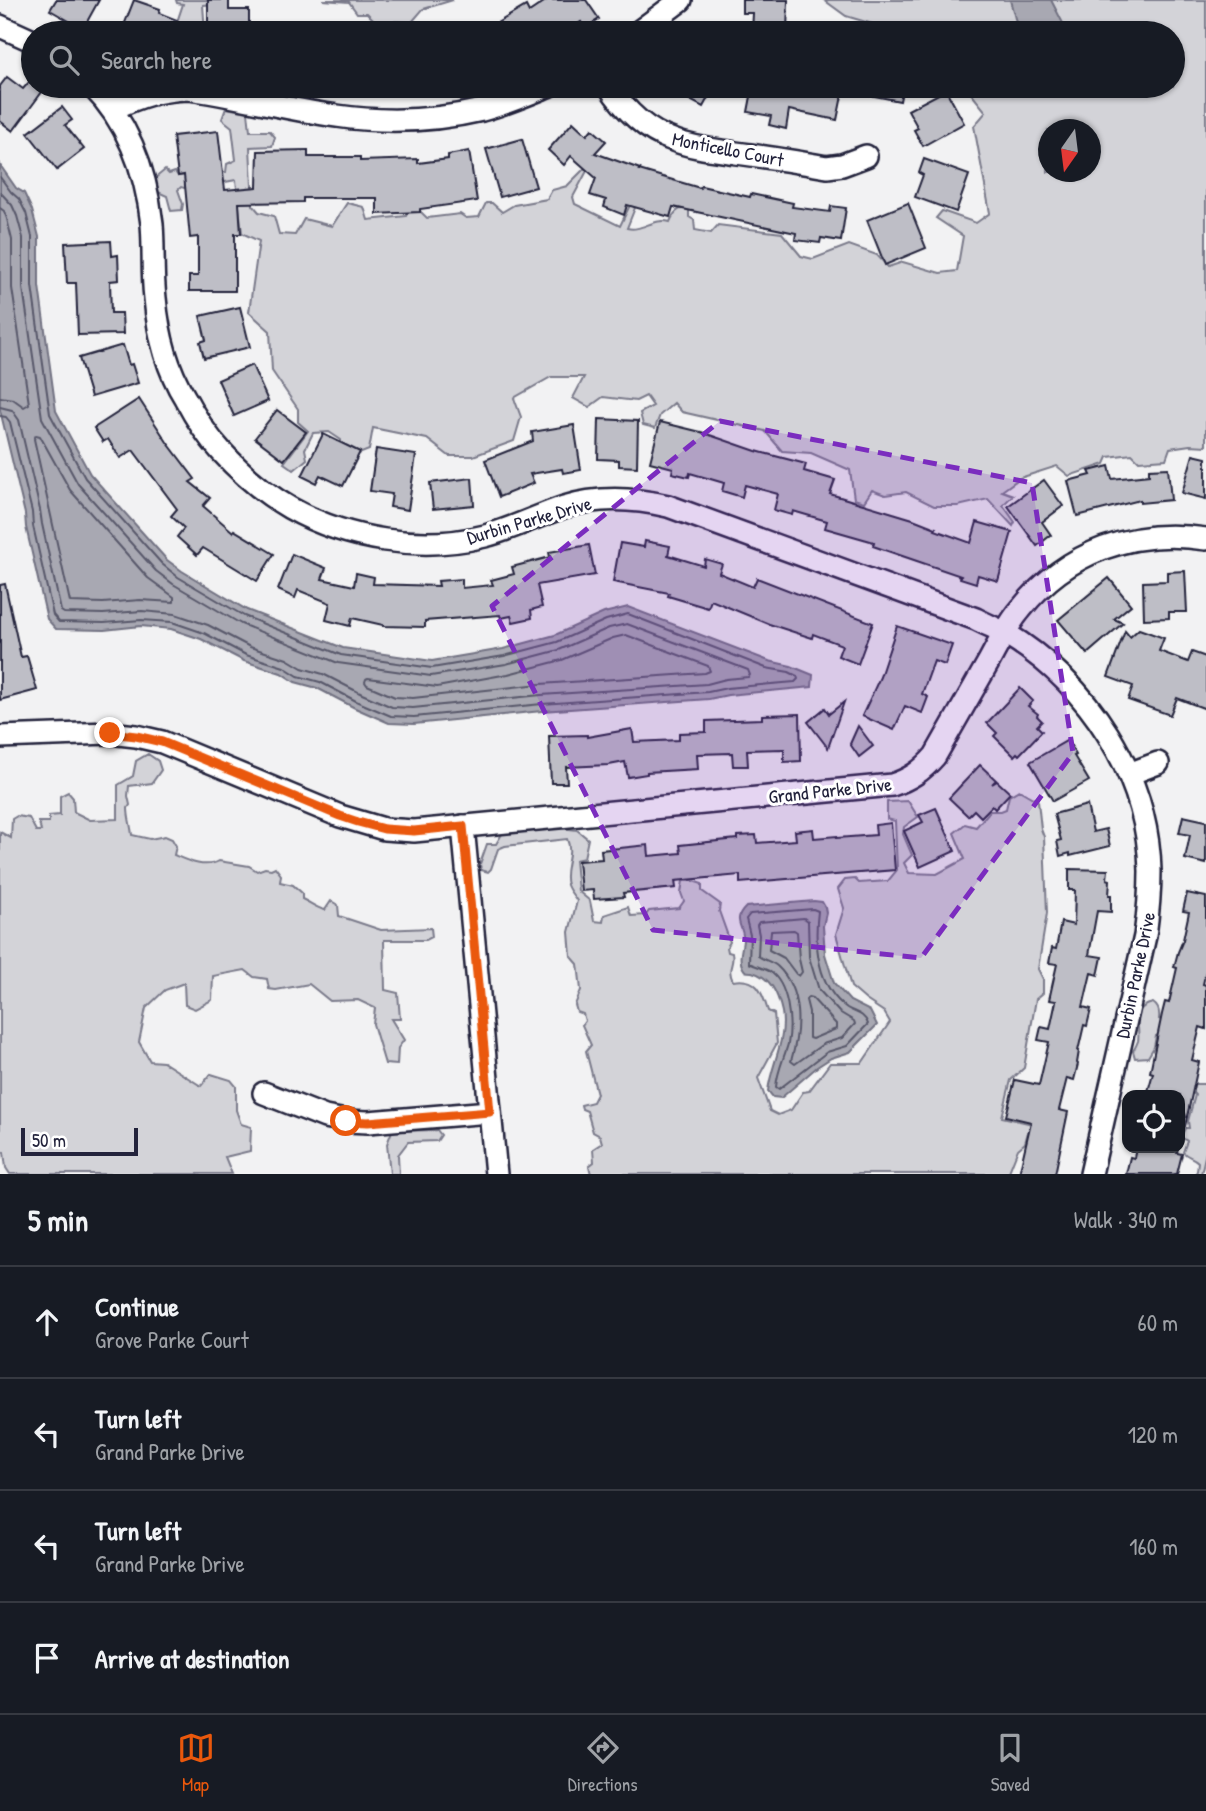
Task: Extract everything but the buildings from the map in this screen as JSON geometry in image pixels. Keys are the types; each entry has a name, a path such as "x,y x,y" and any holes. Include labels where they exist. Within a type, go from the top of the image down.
{"street":[{"path":"653,21 681,0"},
{"path":"0,26 21,36"},
{"name":"Durbin Parke Drive","path":"103,98 126,130 147,191 160,332 181,392 218,449 269,494 289,507 355,534 386,540 446,542 482,537 588,501 644,500 681,510 976,619 1004,633 1032,653 1078,695 1110,737 1129,775 1139,803 1150,868 1150,902 1145,936 1091,1174"},
{"path":"113,109 137,98"},
{"path":"238,98 336,116 408,120 484,110 516,98"},
{"name":"Monticello Court","path":"616,98 633,116 675,141 827,167 857,161 866,156"},
{"name":"Grand Parke Drive","path":"0,737 110,733 136,736 162,742 340,816 384,829 414,831 892,785 909,779 935,757 1004,633 1037,590 1058,572 1105,547 1132,539 1188,536 1206,539"},
{"path":"1129,775 1158,763"},
{"path":"463,826 496,1174"},
{"path":"264,1093 326,1117 346,1121 368,1122 490,1112"}],"highlighted area":[{"path":"720,421 1032,483 1073,753 921,958 653,930 492,606"}],"shaded area":[{"path":"176,0 216,0 215,4 203,5 204,21 177,21 183,4 177,3"},
{"path":"323,0 453,0 423,9 413,21 375,21 367,13 357,13 349,2"},
{"path":"824,0 1206,0 1206,446 1170,448 1166,459 1139,461 1132,454 1108,457 1105,464 1069,476 1057,466 1020,478 1002,491 1013,495 1003,505 1015,522 1013,526 988,499 958,506 934,506 906,492 885,495 872,490 864,502 854,499 850,470 811,453 782,451 765,431 682,412 674,403 660,415 655,428 643,425 640,413 653,406 646,396 636,401 603,397 589,407 573,398 584,377 551,377 514,398 521,417 514,441 473,456 449,456 427,439 373,428 369,450 359,454 341,444 341,440 329,432 313,433 305,449 307,459 294,470 284,463 308,431 298,422 298,409 272,371 270,331 249,312 259,241 242,233 236,180 188,189 181,187 178,190 183,204 182,210 171,211 167,196 158,192 154,179 165,170 169,174 175,172 178,176 226,172 227,164 236,160 232,127 222,119 226,108 248,112 250,131 270,131 275,137 272,146 250,147 253,205 259,212 274,216 279,234 295,235 304,219 332,226 347,203 364,207 368,220 406,216 408,211 420,211 427,218 460,214 466,218 479,217 486,203 492,203 502,212 514,205 547,199 552,190 567,186 585,168 588,169 573,197 575,204 620,226 642,180 644,185 627,228 638,228 659,221 670,222 677,211 689,207 689,217 694,220 695,230 711,233 718,225 782,233 801,256 813,259 849,245 877,255 888,267 903,262 940,273 957,271 963,236 936,218 942,211 976,223 990,213 974,126 986,112 975,98 1185,98 1185,21 863,21 846,16"},
{"path":"148,754 158,761 161,770 152,783 129,786 128,812 132,835 150,839 165,836 172,839 176,846 174,855 196,863 219,861 249,866 257,871 275,867 281,875 280,882 293,885 302,893 302,899 325,910 331,901 338,905 339,916 381,930 431,928 432,937 426,940 384,940 385,990 398,993 400,1019 391,1019 404,1040 398,1048 397,1065 385,1064 373,1024 375,1008 358,1000 330,1001 309,984 269,989 267,979 254,977 245,970 213,976 212,1000 195,1009 185,1005 184,983 165,990 146,1008 139,1042 150,1061 163,1062 201,1086 211,1074 231,1080 236,1086 236,1110 241,1124 251,1127 250,1151 225,1157 232,1174 10,1174 6,1168 4,1152 0,1152 0,832 11,838 12,819 17,816 29,818 36,831 41,831 39,822 49,822 49,816 60,815 60,796 68,792 73,798 74,812 90,820 118,819 118,785 133,776 136,761"},
{"path":"1019,790 1038,801 1044,837 1047,913 1038,969 1043,979 1043,993 1036,999 1024,1068 1011,1080 1002,1117 1037,1125 1036,1131 1028,1132 1008,1174 591,1174 589,1166 594,1162 593,1149 602,1143 600,1136 593,1132 587,1111 582,1109 581,1105 593,1102 597,1094 586,1051 591,1045 582,1025 585,1021 583,1014 577,1012 575,1005 581,990 578,964 571,956 569,932 577,901 566,879 569,845 567,839 505,846 498,849 488,872 481,870 480,864 487,844 496,844 502,834 561,828 577,830 588,839 584,858 575,860 578,891 590,901 594,921 603,922 604,915 628,907 631,916 679,908 684,901 681,893 683,881 702,884 702,891 720,904 719,911 730,942 728,952 732,953 730,972 733,981 753,983 761,992 768,1011 774,1014 777,1043 758,1078 770,1111 778,1115 791,1110 803,1092 809,1091 830,1063 862,1063 890,1022 884,1012 851,987 836,934 844,908 838,889 845,880 855,879 859,883 888,881 897,870 895,821 887,819 887,802 908,801 918,817 904,827 903,834 912,855 904,863 909,873 937,874 965,859 954,833 965,824 976,827 990,811 1006,809 1009,796"},
{"path":"1153,1003 1159,1010 1159,1019 1164,1021 1160,1034 1156,1036 1148,1057 1135,1058 1133,1051 1139,1036 1138,1014 1146,1005"},
{"path":"1193,1084 1206,1084 1206,1152 1201,1174 1195,1174 1198,1162 1184,1153 1187,1141 1185,1128 1189,1128 1188,1121 1195,1095 1190,1090"},
{"path":"437,1130 441,1135 437,1141 408,1142 398,1155 399,1174 390,1174 387,1144 392,1131"}],"water":[{"path":"1010,0 1051,0 1062,21 1016,21"},
{"path":"0,165 16,188 24,193 39,237 39,286 56,411 90,474 167,560 182,571 247,610 343,648 432,661 503,649 555,635 604,613 628,607 813,675 812,687 709,699 542,711 414,724 389,723 317,688 295,682 281,673 244,661 201,639 171,629 141,626 104,630 56,629 47,619 0,410"},
{"path":"822,902 825,907 825,954 834,983 850,1001 870,1011 877,1025 850,1052 831,1058 817,1067 781,1098 773,1097 768,1091 781,1042 782,1012 769,982 759,974 743,968 743,936 739,916 746,907"}],"route":[{"path":"110,733 162,742 340,816 384,829 414,831 463,826 490,1112 368,1122 346,1121"}]}
